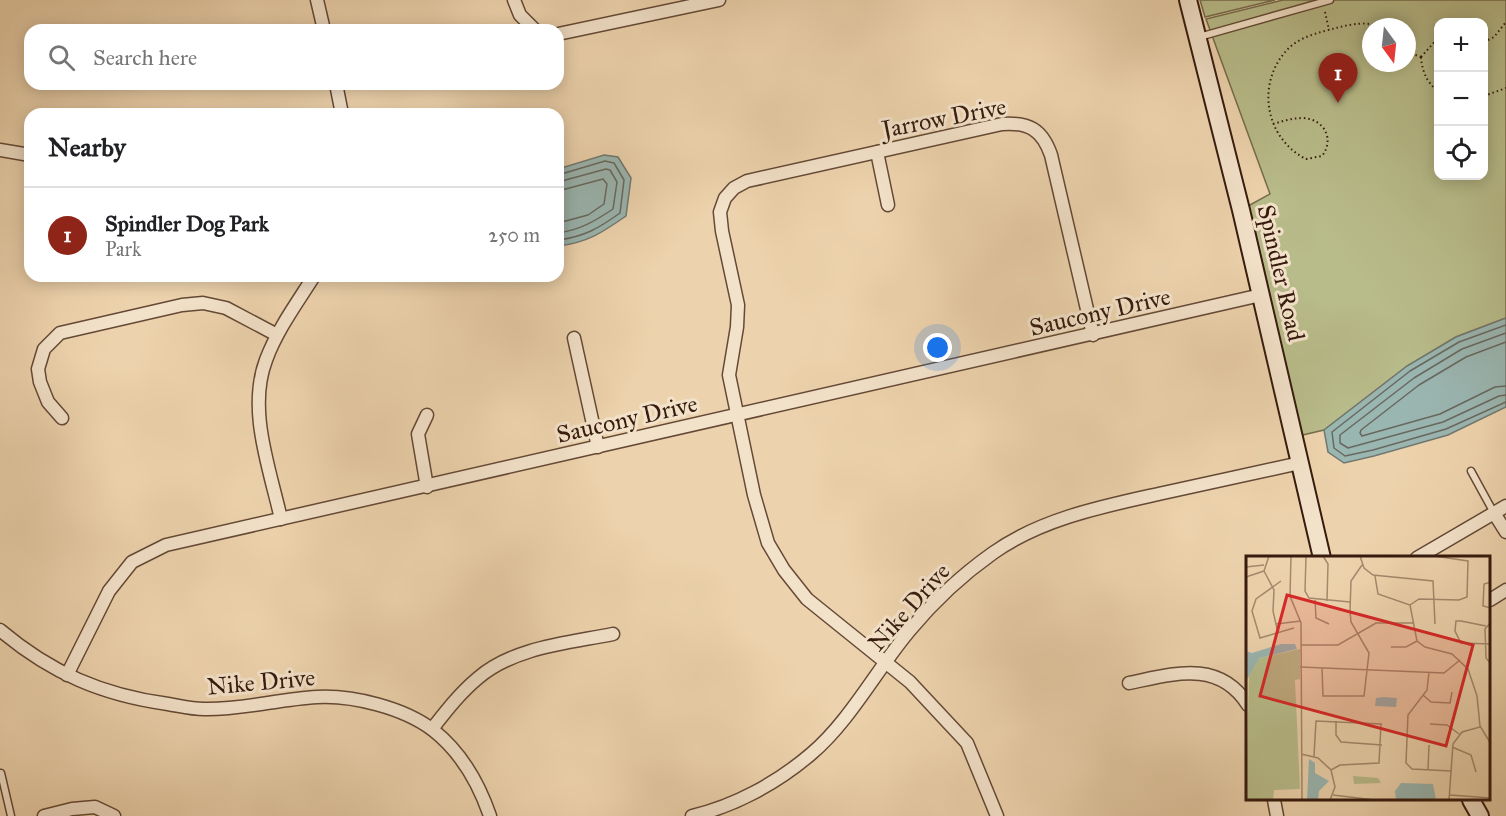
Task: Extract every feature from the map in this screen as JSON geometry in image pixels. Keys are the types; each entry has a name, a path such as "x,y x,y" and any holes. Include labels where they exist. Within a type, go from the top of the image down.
{"street":[{"path":"317,0 323,24"},
{"path":"514,0 520,15 528,24"},
{"path":"564,34 719,0"},
{"name":"Spindler Road","path":"1188,0 1261,295 1322,556"},
{"path":"337,90 341,108"},
{"name":"Jarrow Drive","path":"737,416 729,375 737,327 738,305 720,212 725,198 734,188 747,181 1002,124 1016,123 1036,130 1047,144 1051,155 1093,335"},
{"path":"0,150 24,154"},
{"path":"877,152 888,205"},
{"path":"281,519 263,438 259,409 260,385 266,362 278,335 310,282"},
{"name":"Saucony Drive","path":"67,675 109,591 132,562 166,545 1261,295"},
{"path":"62,418 48,402 40,382 38,369 44,349 60,333 182,304 203,303 226,308 278,335"},
{"path":"574,338 598,447"},
{"path":"426,415 418,434 427,487"},
{"path":"737,416 757,509 768,543 784,570 807,599 910,682 967,743 997,816"},
{"name":"Nike Drive","path":"692,816 735,801 777,781 813,753 841,721 909,631 947,589 993,553 1019,537 1046,525 1099,508 1300,463"},
{"path":"1420,556 1506,506"},
{"path":"1494,513 1506,532"},
{"path":"1491,599 1506,590"},
{"name":"Nike Drive","path":"0,630 46,665 107,692 140,700 203,709 232,708 318,697 358,699 398,712 432,729 455,751 472,775 490,816"},
{"path":"432,729 479,676 502,663 528,652 613,634"},
{"path":"1129,683 1190,672 1210,674 1228,683 1246,702"},
{"path":"1274,801 1277,816"},
{"path":"1472,801 1480,816"},
{"path":"44,816 72,809 96,807 114,816"}],"lane":[{"path":"1198,37 1330,0"},
{"path":"1471,471 1494,513"},
{"path":"1,773 11,816"}],"path":[{"path":"1322,2 1329,30"},
{"path":"1488,40 1494,37 1506,22"},
{"path":"1273,124 1306,118 1320,124 1328,135 1328,143 1322,156 1311,159 1301,156 1284,143 1273,124 1269,109 1268,91 1271,77 1292,45 1329,30 1362,24"},
{"path":"1434,42 1421,57 1427,78 1434,86"},
{"path":"1416,55 1421,57"},
{"path":"1488,95 1506,88"}],"green space":[{"path":"1200,0 1275,0 1205,17"},
{"path":"1283,0 1506,0 1506,318 1456,337 1407,366 1324,430 1294,437 1241,210 1270,194 1206,19"}],"water":[{"path":"604,155 618,157 631,178 626,216 594,236 564,245 564,167"},
{"path":"1506,318 1506,407 1448,435 1374,456 1344,463 1328,452 1324,430 1407,366 1456,337"}],"place":[{"name":"Spindler Dog Park","path":"1338,103"}]}
